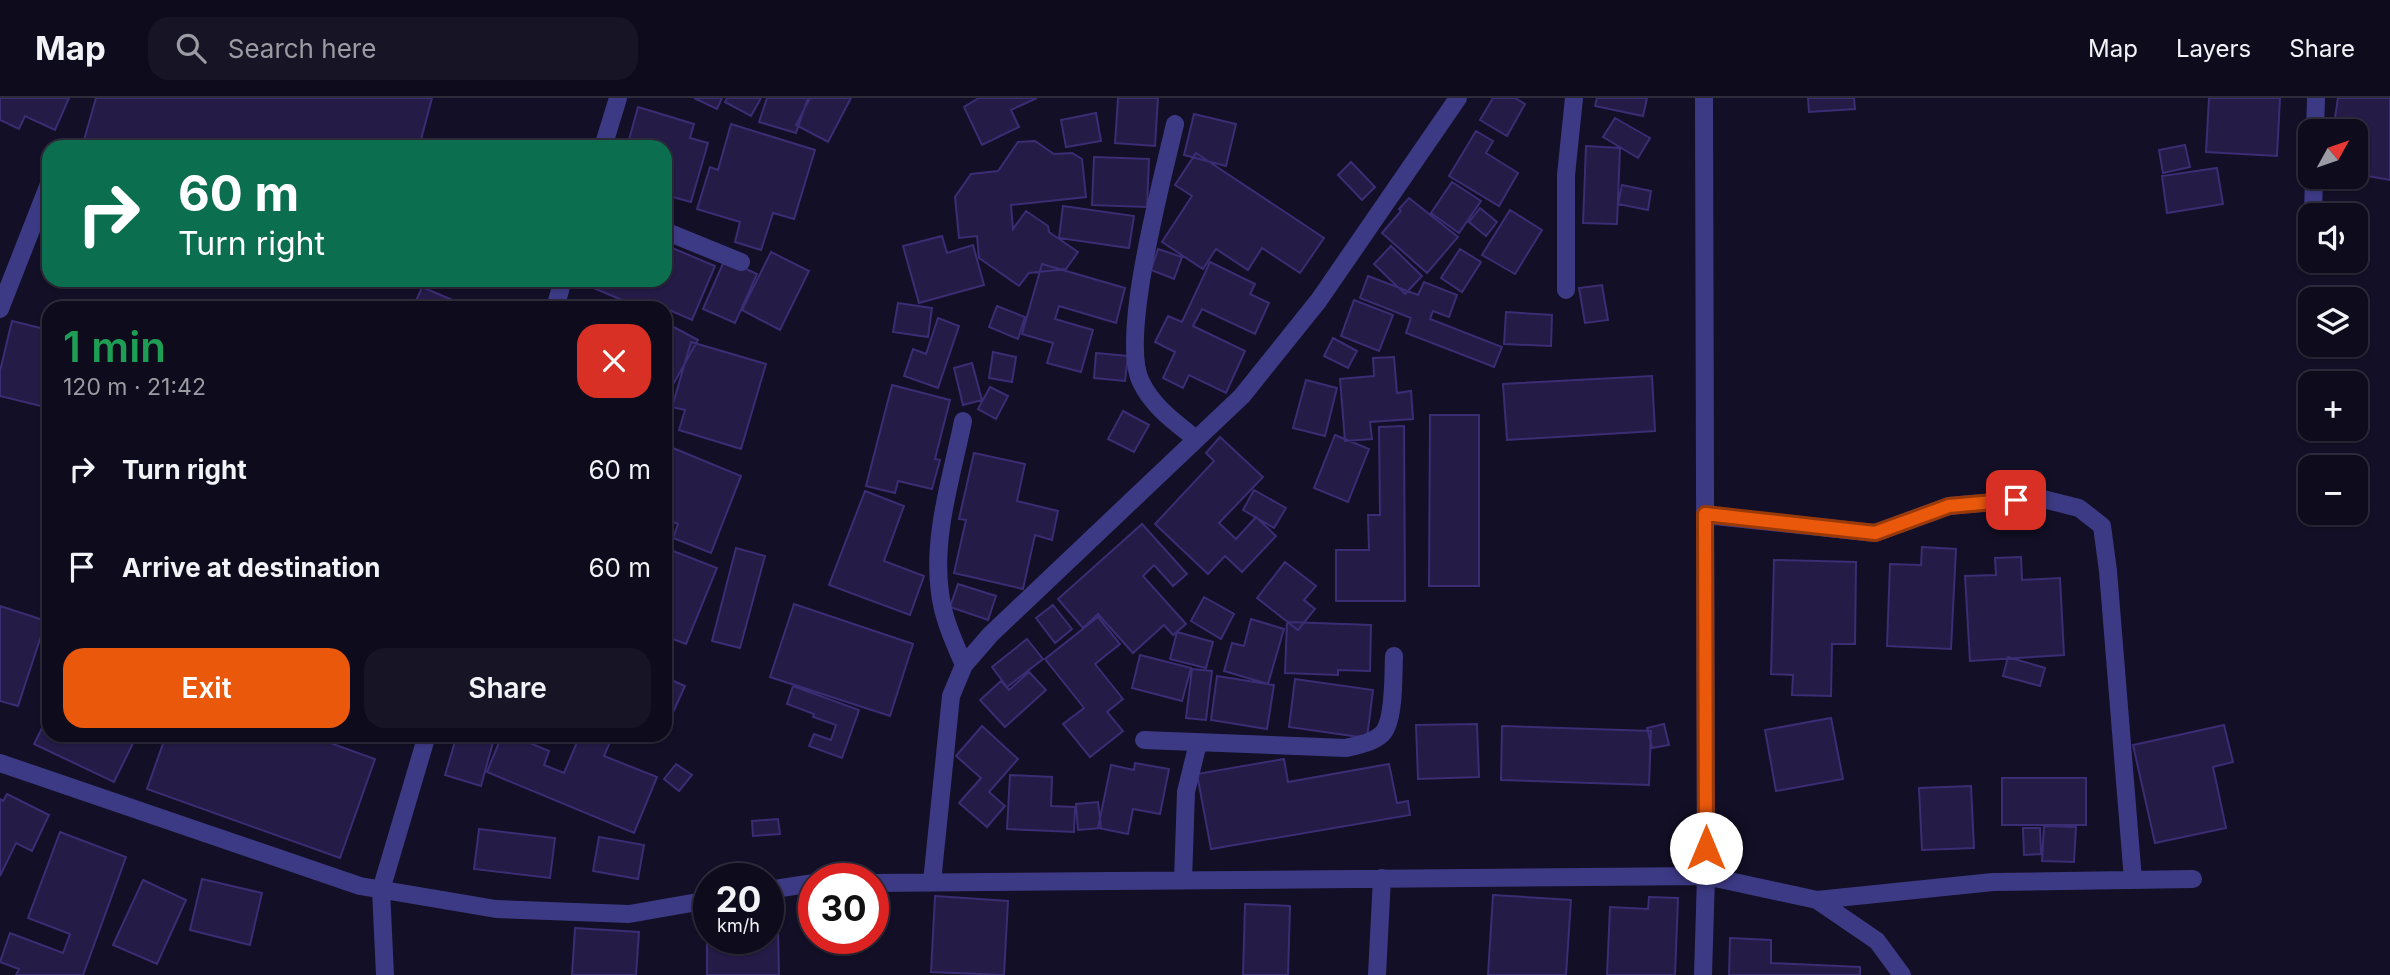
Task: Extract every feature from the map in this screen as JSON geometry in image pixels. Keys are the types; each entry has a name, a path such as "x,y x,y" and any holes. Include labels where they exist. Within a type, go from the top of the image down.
{"street":[{"path":"605,140 618,98"},
{"path":"932,882 951,696 964,665 991,634 1242,396 1319,300 1458,98"},
{"path":"1566,290 1566,175 1574,98"},
{"path":"1703,975 1706,876 1704,98"},
{"path":"2315,119 2316,98"},
{"path":"1175,124 1139,291 1133,341 1139,379 1152,401 1196,439"},
{"path":"0,309 42,202"},
{"path":"672,234 741,262"},
{"path":"963,421 938,546 940,593 949,631 964,665"},
{"path":"1705,514 1875,533 1949,506 2039,498 2079,508 2102,526 2133,880"},
{"path":"1144,740 1346,747 1365,744 1384,733 1390,715 1394,656"},
{"path":"385,975 381,890 425,742"},
{"path":"1183,880 1186,792 1198,743"},
{"path":"0,763 360,886 496,909 629,914 693,903"},
{"path":"889,883 1706,876 1817,900 1993,882 2193,879"},
{"path":"1377,975 1382,878"},
{"path":"1817,900 1877,941 1902,975"}],"building":[{"path":"0,98 69,98 55,130 25,116 19,129 0,120"},
{"path":"96,98 432,98 421,140 84,140"},
{"path":"694,98 722,98 717,109"},
{"path":"727,98 761,98 751,116 725,102"},
{"path":"767,98 808,98 796,133 759,122"},
{"path":"810,98 851,98 828,142 796,125"},
{"path":"979,98 1037,98 1011,110 1019,127 982,145 964,107"},
{"path":"1118,98 1158,98 1155,146 1115,143"},
{"path":"1493,98 1515,98 1525,104 1507,136 1480,120"},
{"path":"1597,98 1647,98 1643,116 1595,106"},
{"path":"1808,98 1854,98 1855,109 1809,112"},
{"path":"2209,98 2280,98 2277,156 2206,152"},
{"path":"2338,98 2390,98 2390,180 2368,176 2368,119 2335,119"},
{"path":"638,107 694,124 690,138 708,143 691,202 672,197 672,140 629,140"},
{"path":"1096,113 1101,141 1066,147 1061,120"},
{"path":"1194,114 1236,124 1226,166 1184,155"},
{"path":"1615,118 1650,138 1638,158 1603,137"},
{"path":"731,124 815,150 794,219 773,213 761,250 735,242 740,222 697,209 710,167 718,170"},
{"path":"1476,131 1493,141 1486,153 1518,173 1499,206 1449,176"},
{"path":"1035,141 1054,154 1072,153 1082,159 1086,197 1011,205 1013,229 1026,211 1048,226 1049,232 1078,252 1066,269 1029,273 1019,286 979,258 977,236 959,238 955,197 971,174 998,171 1018,142"},
{"path":"2185,145 2190,167 2163,173 2159,150"},
{"path":"1586,146 1620,148 1617,224 1583,223"},
{"path":"1196,153 1324,238 1300,273 1262,248 1248,270 1216,249 1203,269 1162,242 1192,196 1175,185"},
{"path":"1094,157 1149,159 1147,207 1092,205"},
{"path":"1351,162 1375,187 1362,200 1338,175"},
{"path":"2217,168 2223,204 2167,213 2162,176"},
{"path":"1452,182 1481,201 1459,233 1431,213"},
{"path":"1622,185 1651,191 1648,210 1618,204"},
{"path":"1409,198 1458,237 1427,273 1382,233"},
{"path":"1063,206 1134,216 1129,248 1059,238"},
{"path":"1480,208 1497,222 1486,236 1469,222"},
{"path":"1510,210 1542,230 1515,274 1482,255"},
{"path":"942,236 947,253 973,245 984,285 919,303 903,246"},
{"path":"1391,246 1422,276 1405,294 1374,264"},
{"path":"672,248 715,266 692,320 672,311 672,301 624,301 591,287 672,287"},
{"path":"1158,249 1182,257 1174,279 1151,270"},
{"path":"1460,249 1481,262 1462,292 1441,278"},
{"path":"771,252 809,271 780,330 742,310"},
{"path":"725,259 757,274 735,323 703,309"},
{"path":"1210,262 1255,284 1250,294 1269,303 1255,334 1202,309 1193,326 1245,351 1226,393 1189,375 1183,388 1163,378 1175,352 1155,342 1168,316 1182,322"},
{"path":"1042,264 1125,288 1116,323 1059,306 1055,319 1093,330 1081,372 1047,363 1053,343 1022,334"},
{"path":"1368,276 1418,295 1424,282 1457,295 1449,317 1433,311 1430,319 1502,347 1494,367 1406,333 1411,318 1360,298"},
{"path":"1602,285 1608,320 1585,323 1579,288"},
{"path":"422,287 455,301 416,301"},
{"path":"1354,300 1393,315 1379,351 1341,336"},
{"path":"898,303 932,308 928,337 893,332"},
{"path":"997,306 1025,317 1018,339 989,327"},
{"path":"1506,312 1552,315 1551,346 1504,344"},
{"path":"938,318 959,326 938,388 904,376 913,349 926,354"},
{"path":"12,321 42,328 42,406 0,396 0,371"},
{"path":"672,326 698,340 672,386"},
{"path":"1333,338 1357,351 1348,368 1324,356"},
{"path":"691,342 766,364 741,449 679,430 685,410 672,407"},
{"path":"993,352 1016,357 1012,382 989,378"},
{"path":"1096,353 1128,356 1125,381 1094,378"},
{"path":"1394,357 1397,393 1411,391 1413,419 1370,422 1372,439 1345,441 1340,379 1374,376 1373,358"},
{"path":"972,363 982,400 963,405 954,368"},
{"path":"1652,376 1655,431 1507,440 1503,384"},
{"path":"1306,380 1337,388 1325,436 1293,428"},
{"path":"892,385 950,400 935,459 940,460 932,489 898,481 895,493 866,486"},
{"path":"990,387 1008,396 996,419 978,409"},
{"path":"1123,411 1149,425 1134,452 1108,439"},
{"path":"1430,415 1479,415 1479,586 1429,586"},
{"path":"1404,426 1405,601 1336,601 1336,550 1369,550 1368,515 1380,515 1379,427"},
{"path":"1335,435 1369,449 1348,502 1314,488"},
{"path":"1220,437 1263,477 1219,523 1236,539 1256,517 1276,536 1242,572 1225,556 1208,574 1155,524 1214,461 1206,453"},
{"path":"672,448 741,476 711,553 673,538 678,524 672,521"},
{"path":"974,453 1025,464 1017,501 1058,511 1052,540 1035,535 1023,589 954,573 966,520 959,519"},
{"path":"1254,490 1286,508 1274,528 1243,510"},
{"path":"865,491 904,506 884,561 924,576 910,615 829,585"},
{"path":"1142,524 1187,574 1173,586 1154,565 1143,576 1186,624 1173,635 1164,625 1133,653 1098,614 1083,628 1058,599"},
{"path":"1922,547 1956,549 1951,649 1887,646 1890,564 1921,565"},
{"path":"736,548 765,556 740,648 712,641"},
{"path":"672,551 717,568 686,644 672,639"},
{"path":"2021,557 2022,580 2060,578 2064,655 1970,661 1965,576 1996,575 1995,558"},
{"path":"1774,560 1856,562 1855,644 1832,644 1831,696 1792,695 1793,675 1771,674"},
{"path":"1285,562 1316,586 1304,600 1315,609 1298,630 1257,598"},
{"path":"958,584 996,596 988,620 950,607"},
{"path":"1204,597 1234,614 1221,639 1191,621"},
{"path":"794,604 913,644 890,716 770,677"},
{"path":"1053,605 1072,629 1055,643 1036,618"},
{"path":"0,606 42,620 42,633 18,706 0,701"},
{"path":"1098,617 1120,644 1095,664 1123,699 1107,712 1123,731 1090,757 1063,724 1084,708 1045,659"},
{"path":"1251,619 1284,629 1268,684 1224,671 1232,643 1244,646"},
{"path":"1287,622 1371,625 1370,671 1338,670 1338,675 1285,673"},
{"path":"1177,632 1213,642 1206,668 1170,659"},
{"path":"1027,639 1043,659 1007,687 992,667"},
{"path":"1140,655 1191,668 1182,701 1132,688"},
{"path":"2008,657 2045,668 2040,686 2003,676"},
{"path":"1192,669 1212,671 1206,720 1186,718"},
{"path":"1029,672 1046,690 1005,727 980,700 1001,681 1009,690"},
{"path":"1217,676 1274,685 1267,729 1211,720"},
{"path":"1295,679 1373,690 1367,738 1289,727"},
{"path":"672,680 685,686 672,715"},
{"path":"793,686 859,710 842,758 809,746 814,734 831,740 836,725 787,704"},
{"path":"1831,718 1843,779 1776,791 1765,730"},
{"path":"1477,724 1479,777 1418,779 1416,725"},
{"path":"1664,724 1669,745 1652,748 1647,728"},
{"path":"2224,725 2233,762 2213,767 2226,828 2155,843 2133,745"},
{"path":"982,726 1018,759 989,792 1005,806 987,827 959,803 981,778 956,756"},
{"path":"1502,726 1651,731 1649,785 1501,780"},
{"path":"42,728 42,742 134,742 114,782 34,744"},
{"path":"164,742 328,742 375,759 340,858 147,789"},
{"path":"455,742 493,742 481,786 445,775"},
{"path":"499,742 528,742 549,751 544,765 564,773 577,742 610,742 604,756 657,777 634,833 487,772"},
{"path":"1284,759 1288,782 1389,764 1397,803 1408,801 1410,815 1211,849 1197,774"},
{"path":"1135,763 1169,769 1160,814 1133,809 1128,834 1098,828 1111,765 1134,770"},
{"path":"676,764 692,775 679,791 664,779"},
{"path":"1010,775 1052,777 1051,806 1075,807 1074,832 1007,829"},
{"path":"2002,778 2086,778 2086,825 2002,825"},
{"path":"1971,786 1974,848 1922,850 1919,788"},
{"path":"7,794 49,815 32,851 16,843 0,876 0,799 3,801"},
{"path":"1098,802 1101,828 1078,830 1076,804"},
{"path":"778,819 780,834 753,836 752,821"},
{"path":"2044,826 2076,827 2074,862 2042,861"},
{"path":"2023,828 2040,828 2041,854 2024,855"},
{"path":"479,829 555,838 550,878 474,869"},
{"path":"60,832 126,857 83,975 16,975 19,969 0,962 10,933 63,953 70,934 28,918"},
{"path":"599,837 644,845 638,879 593,871"},
{"path":"202,879 262,893 250,945 190,930"},
{"path":"143,880 186,900 157,964 113,945"},
{"path":"1493,895 1571,900 1566,975 1488,975"},
{"path":"935,896 1008,901 1004,975 931,972"},
{"path":"1649,897 1678,898 1675,975 1607,975 1610,907 1648,909"},
{"path":"1245,904 1290,906 1288,975 1243,975"},
{"path":"575,928 639,932 636,975 572,975"},
{"path":"1730,938 1771,940 1771,963 1860,967 1860,975 1729,975"},
{"path":"707,954 779,954 779,975 707,975"}],"route":[{"path":"1706,848 1705,514 1875,533 1949,506 2016,500"}]}
